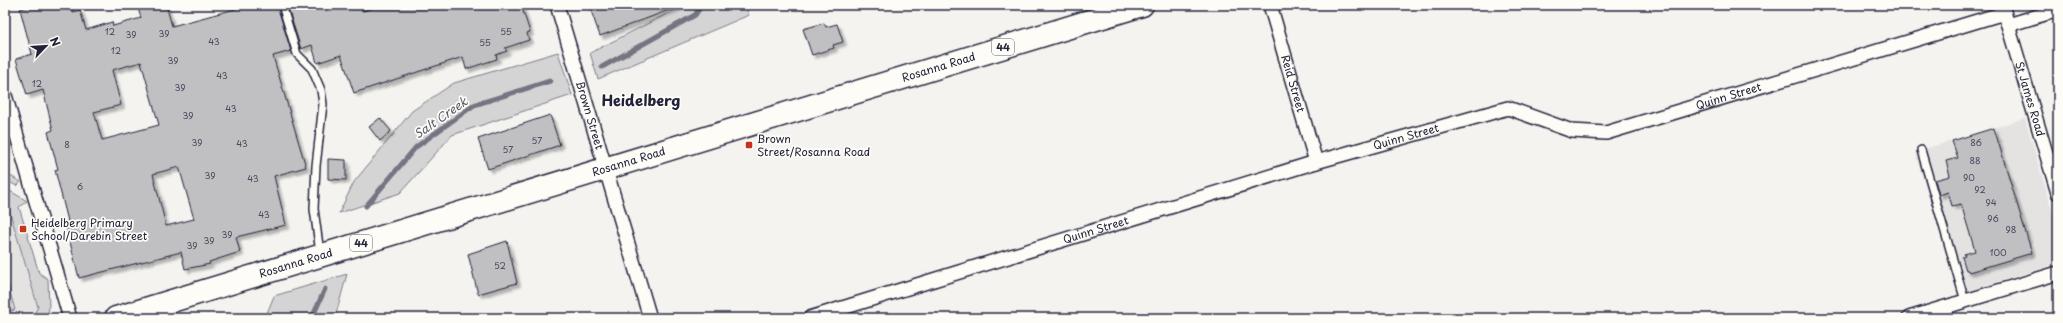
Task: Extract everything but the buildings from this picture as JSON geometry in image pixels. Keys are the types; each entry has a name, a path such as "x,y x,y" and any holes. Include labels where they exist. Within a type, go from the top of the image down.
{"highway":[{"name":"Rosanna Road","path":"116,318 1142,5"}],"street":[{"name":"Brown Street","path":"557,5 650,318"},
{"name":"Reid Street","path":"1270,5 1316,162"},
{"name":"Quinn Street","path":"810,318 1316,162 1508,108 1572,131 1606,132 2005,14 2058,10"},
{"name":"St James Road","path":"2005,14 2058,193"},
{"path":"5,95 70,318"},
{"path":"1909,318 1928,315 1965,301 2058,273"}],"lane":[{"path":"282,5 298,54 312,69 322,97 323,104 316,166 314,209 321,255"},
{"path":"1921,150 1965,301"}],"shaded area":[{"path":"684,5 745,5 749,15 598,79 590,53"},
{"path":"558,52 572,95 452,135 400,193 339,213 354,182 412,111 454,83"},
{"path":"2025,118 2058,231 2058,260 2047,267 1959,294 1915,152"},
{"path":"5,173 21,182 17,186 7,181 10,191 27,201 19,207 39,273 48,279 49,309 46,318 20,318 34,314 38,307 5,196"},
{"path":"5,196 38,307 34,314 20,318 5,318"},
{"path":"5,274 15,310 5,312"},
{"path":"347,274 335,318 265,318 274,296"}],"waterway":[{"name":"Salt Creek","path":"602,67 695,15 702,5"},
{"name":"Salt Creek","path":"366,206 416,147 474,105 550,81"},
{"name":"Salt Creek","path":"312,318 325,289"}],"place":[{"name":"Brown Street/Rosanna Road","path":"749,145"},
{"name":"Heidelberg Primary School/Darebin Street","path":"23,229"}],"district":[{"name":"Heidelberg","path":"641,101"}]}
